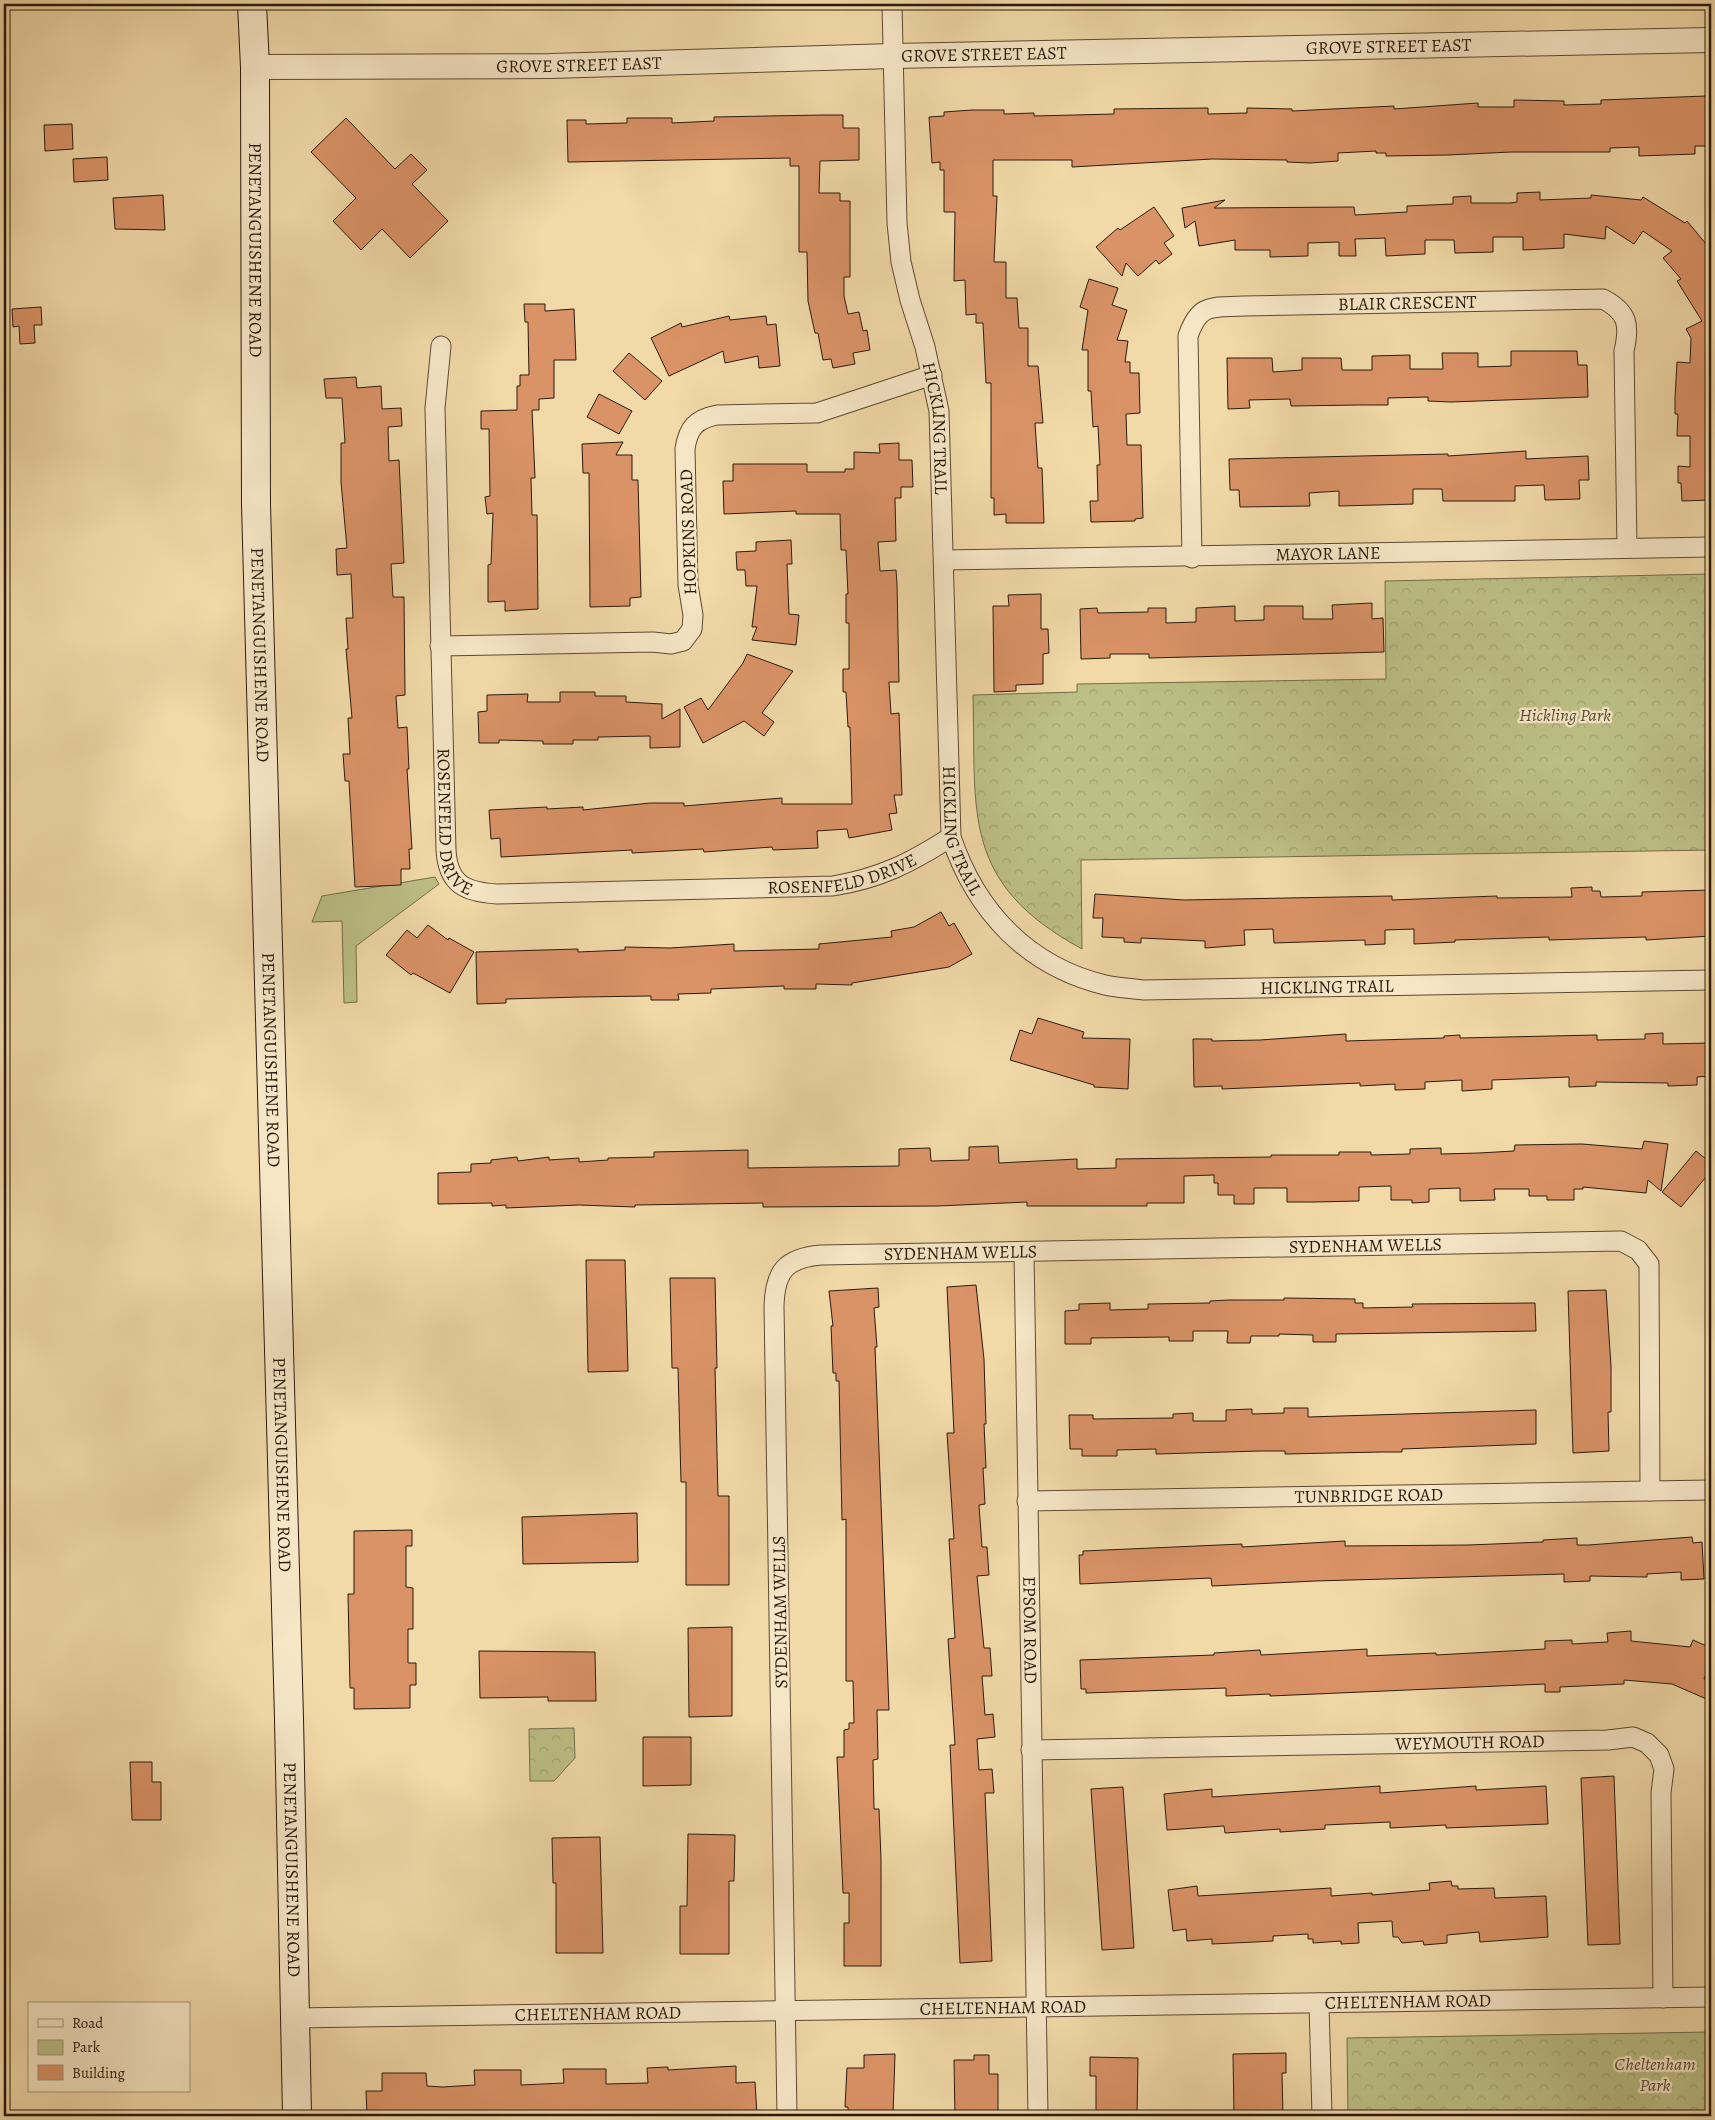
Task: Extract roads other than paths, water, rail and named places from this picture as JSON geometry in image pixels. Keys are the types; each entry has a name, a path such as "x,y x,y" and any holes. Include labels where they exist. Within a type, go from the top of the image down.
{"main road":[{"name":"PENETANGUISHENE ROAD","path":"252,4 255,67 256,504 289,1718 297,2116"}],"street":[{"name":"HICKLING TRAIL","path":"892,4 897,223 901,262 940,410 951,837 959,859 973,887 989,912 1014,937 1041,958 1072,973 1105,985 1143,990 1711,980"},
{"name":"GROVE STREET EAST","path":"255,67 550,66 893,56 1711,40"},
{"name":"BLAIR CRESCENT","path":"1192,558 1188,336 1194,319 1205,309 1244,306 1603,299 1618,307 1625,319 1627,336 1624,351 1627,548"},
{"name":"ROSENFELD DRIVE","path":"441,346 435,408 447,862 451,875 459,884 472,892 498,894 833,886 862,881 886,874 951,837"},
{"name":"HOPKINS ROAD","path":"440,646 653,642 671,644 683,641 692,629 693,615 688,586 685,450 687,437 692,426 703,418 717,416 817,413 932,375"},
{"name":"MAYOR LANE","path":"944,560 1192,558 1711,547"},
{"name":"SYDENHAM WELLS","path":"787,2116 774,1290 779,1274 789,1264 804,1256 1621,1241 1638,1250 1648,1264 1650,1491"},
{"name":"EPSOM ROAD","path":"1024,1252 1038,2116"},
{"name":"TUNBRIDGE ROAD","path":"1027,1501 1711,1490"},
{"name":"WEYMOUTH ROAD","path":"1031,1750 1598,1740 1633,1737 1647,1743 1660,1755 1664,1769 1661,1793 1663,1998"},
{"name":"CHELTENHAM ROAD","path":"294,2018 1711,1997"},
{"path":"1319,2003 1322,2116"}],"park label":[{"name":"Hickling Park","path":"1565,715"},
{"name":"Cheltenham Park","path":"1655,2074"}]}
